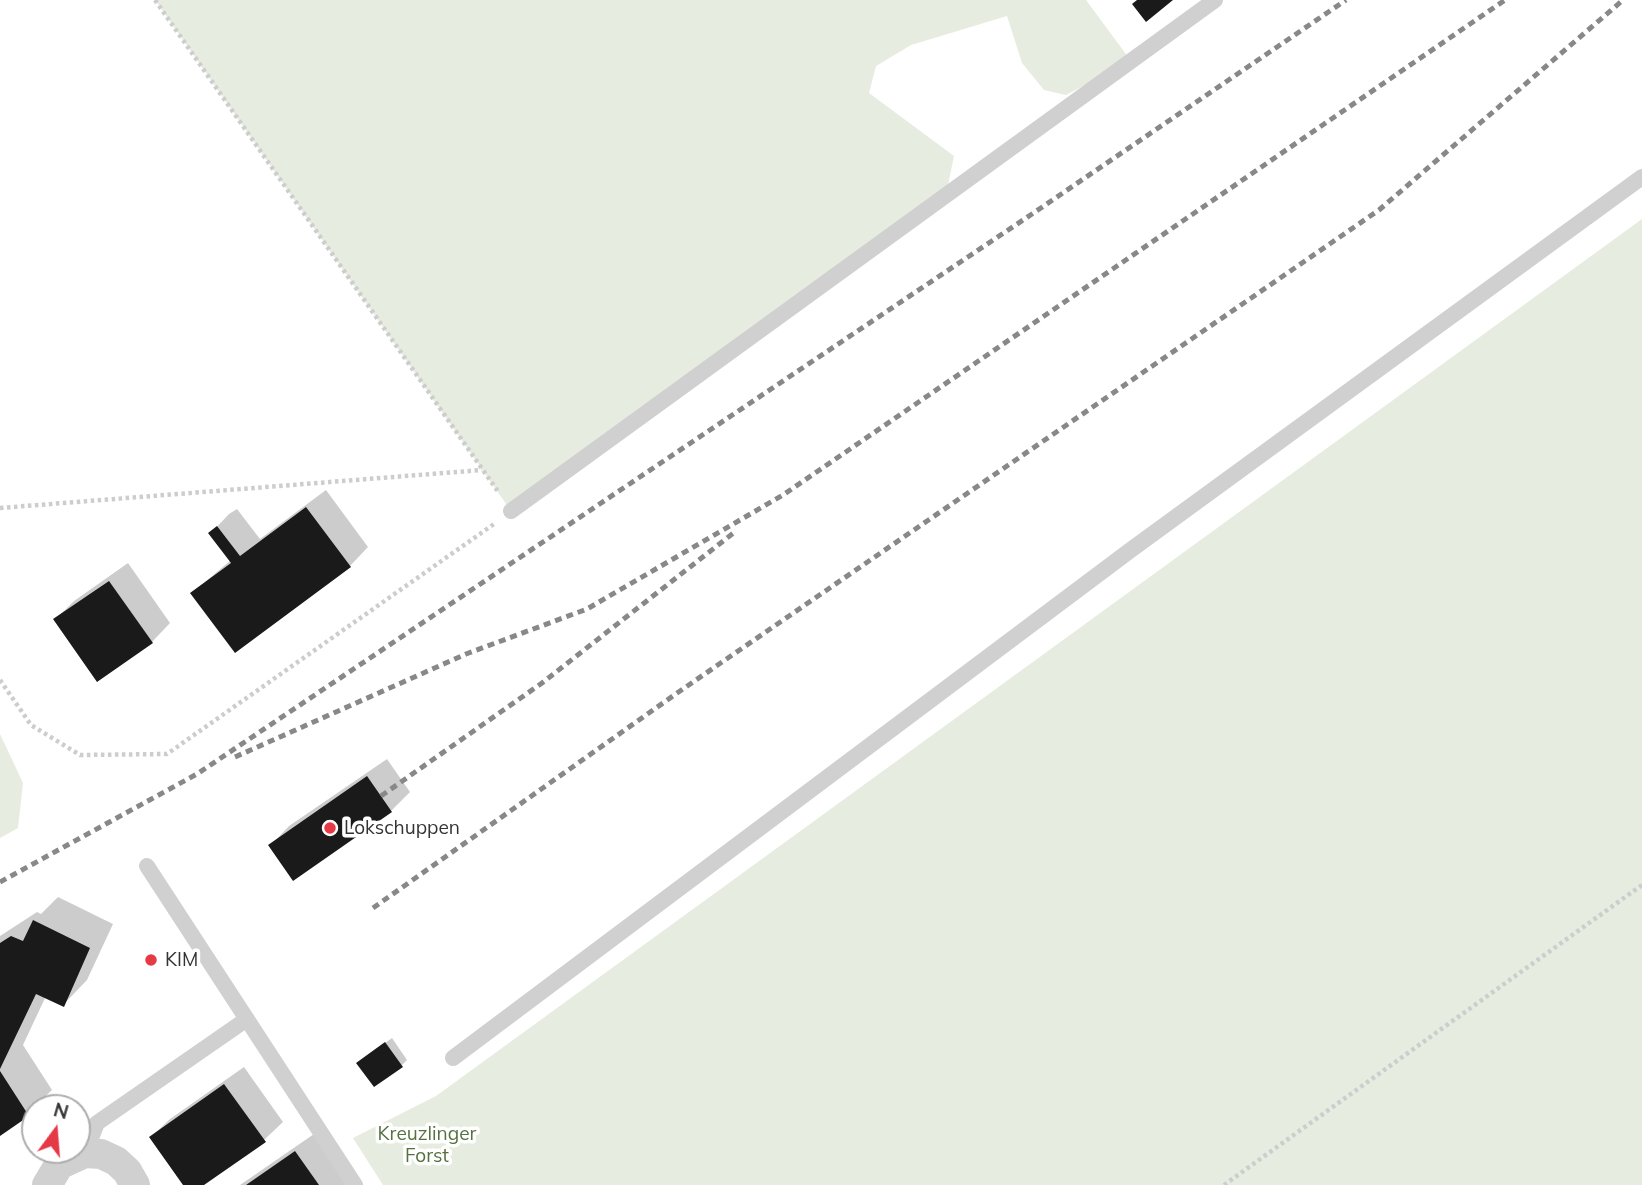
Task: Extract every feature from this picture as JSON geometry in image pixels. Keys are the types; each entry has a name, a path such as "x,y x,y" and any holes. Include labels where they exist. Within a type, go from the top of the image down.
{"street":[{"path":"91,1153 101,1154 116,1161 127,1171 135,1185"},
{"path":"47,1185 59,1164"}],"lane":[{"path":"511,511 1215,0"},
{"path":"453,1058 1132,550 1642,177"},
{"path":"147,866 355,1185"},
{"path":"91,1139 97,1123 247,1019"}],"path":[{"path":"0,680 31,725 80,755 166,754 511,511 155,0"},
{"path":"0,508 483,470"},
{"path":"1223,1185 1642,885"}],"green space":[{"path":"155,0 1086,0 1131,61 1066,95 1044,90 1022,63 1007,16 911,45 876,66 869,93 954,156 946,195 511,511"},
{"name":"Kreuzlinger Forst","path":"1642,219 1642,1185 383,1185 353,1138 436,1096"},
{"path":"0,734 23,783 18,828 0,838"}],"building":[{"path":"1137,0 1173,0 1146,22 1132,4"},
{"path":"306,507 351,567 235,653 190,593 231,563 208,533 217,526 240,556"},
{"path":"109,581 153,643 97,682 53,619"},
{"name":"Lokschuppen","path":"367,776 392,812 293,881 268,845"},
{"path":"33,920 90,948 64,1007 36,994 0,1069 0,943 11,936 23,941"},
{"path":"385,1042 403,1067 374,1087 356,1063"},
{"path":"0,1071 21,1104 21,1122 0,1136"},
{"path":"224,1084 266,1142 204,1185 183,1185 149,1137"},
{"path":"295,1151 319,1185 246,1185"}],"railway":[{"path":"0,882 197,774 1346,0"},
{"path":"235,757 466,654 587,609 783,495 1505,0"},
{"path":"373,908 680,691 1379,210 1623,0"},
{"path":"381,796 542,683 736,531"}],"place":[{"name":"Lokschuppen","path":"330,828"},
{"name":"KIM","path":"151,960"}]}
